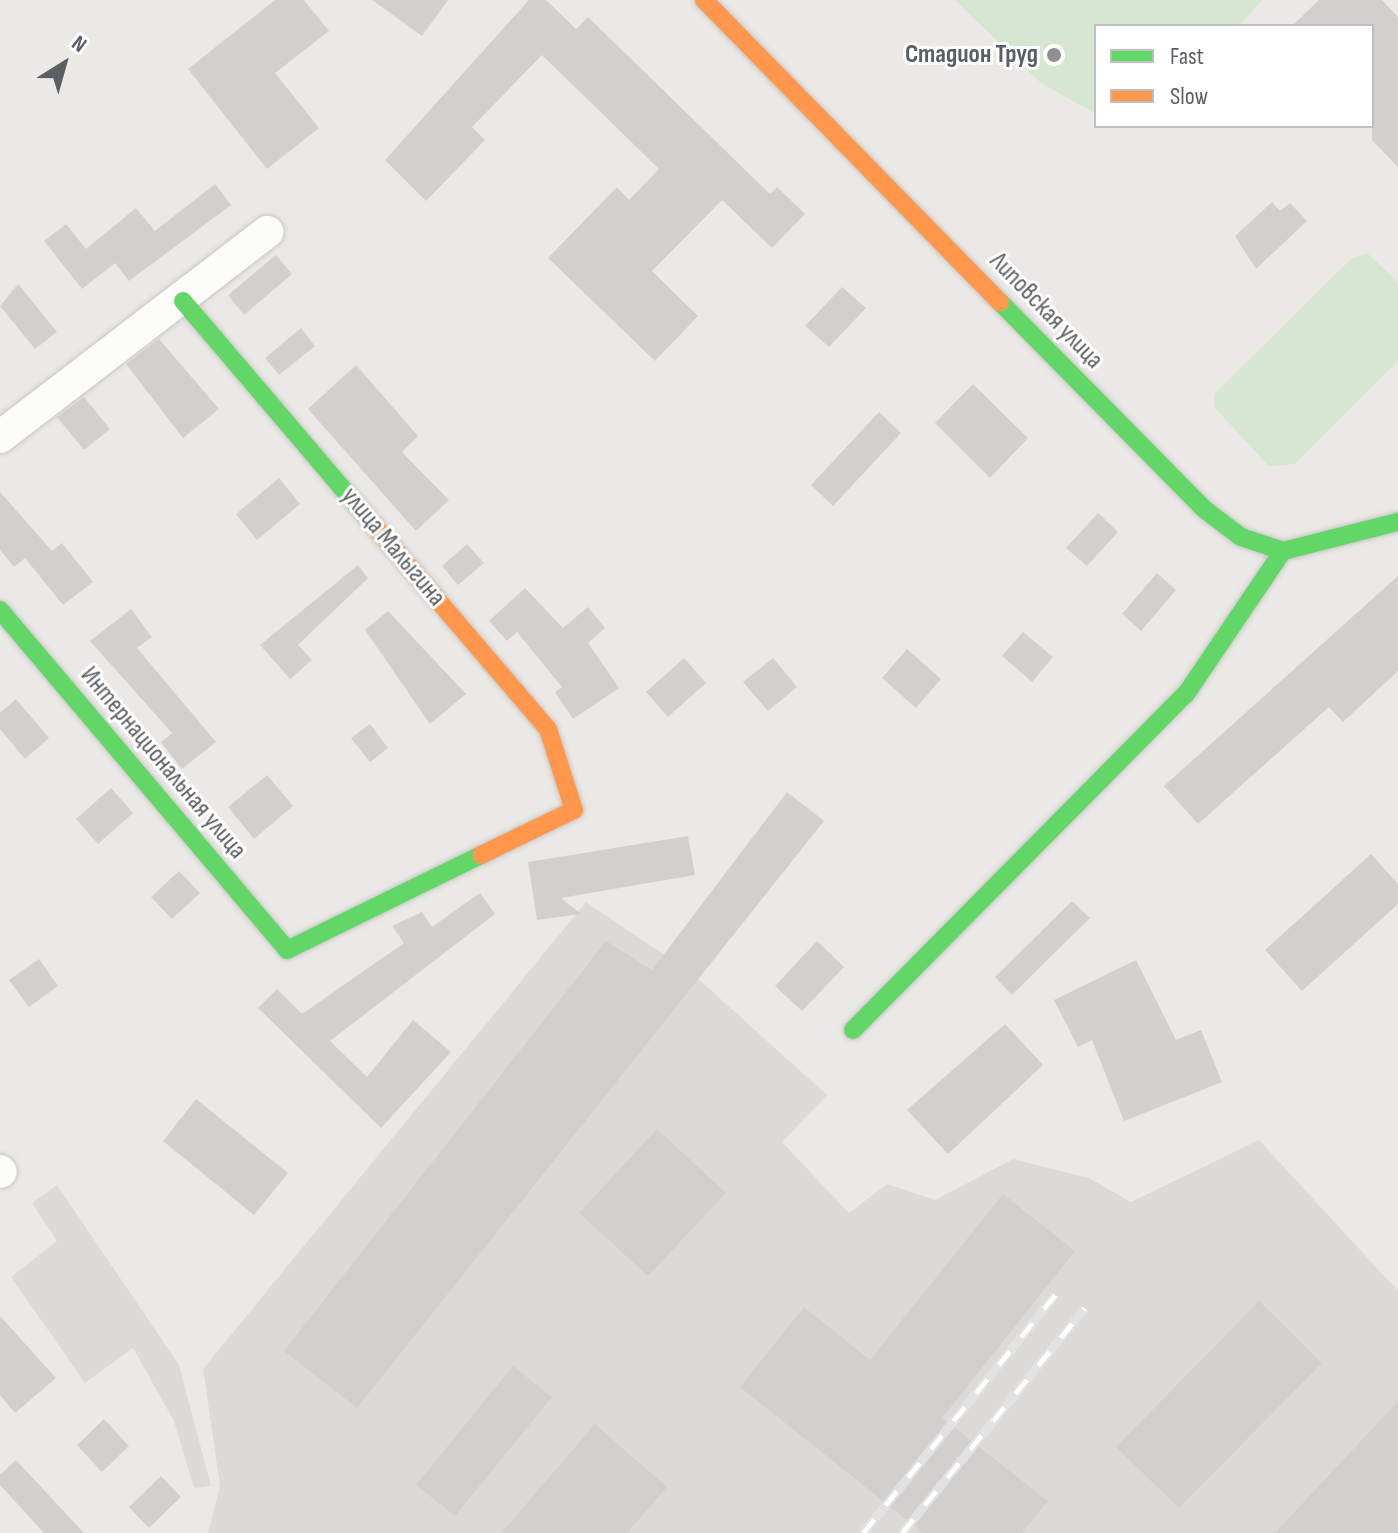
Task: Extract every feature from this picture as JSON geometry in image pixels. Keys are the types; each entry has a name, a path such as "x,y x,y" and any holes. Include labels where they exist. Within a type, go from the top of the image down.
{"street":[{"name":"Липовская улица","path":"704,0 1204,509 1241,537 1283,551"},
{"path":"0,437 183,301 267,232"},
{"name":"улица Малыгина","path":"183,301 548,729 574,810 287,950"},
{"path":"853,1030 1186,694 1283,551 1395,519"},
{"name":"Интернациональная улица","path":"0,610 287,950"}],"shaded area":[{"path":"586,902 694,975 827,1095 782,1142 849,1213 887,1184 935,1200 1013,1159 1089,1178 1131,1202 1259,1140 1398,1291 1398,1533 208,1533 220,1486 203,1369"},
{"path":"57,1185 179,1365 211,1486 194,1488 174,1421 133,1348 85,1383 11,1277 57,1241 32,1203"}],"green space":[{"name":"Стадион Труд","path":"955,0 1262,0 1241,24 1094,24 1094,113 1041,83"},
{"path":"1367,253 1398,282 1398,361 1295,464 1269,466 1214,407 1214,394 1351,259"}],"building":[{"path":"275,0 304,0 329,31 275,73 319,128 267,169 188,69"},
{"path":"372,0 448,0 422,36"},
{"path":"529,0 546,0 576,29 588,17 770,194 777,187 805,214 772,248 722,200 652,271 698,316 655,361 548,258 617,187 629,200 659,169 542,55 472,127 485,140 426,201 385,160"},
{"path":"1319,0 1382,0 1398,17 1398,167 1372,140 1374,24 1294,24"},
{"path":"215,184 231,205 129,281 115,263 82,289 44,241 66,224 86,249 136,208 155,231"},
{"path":"1272,202 1280,211 1290,203 1307,221 1256,269 1235,236"},
{"path":"276,255 292,274 244,315 228,295"},
{"path":"18,284 57,332 35,349 0,306"},
{"path":"842,287 866,308 829,347 805,326"},
{"path":"301,328 315,346 279,375 265,358"},
{"path":"159,339 219,409 183,438 126,364"},
{"path":"356,365 418,436 402,452 449,500 416,531 308,409"},
{"path":"973,384 1028,438 990,478 935,423"},
{"path":"84,397 110,429 84,450 57,417"},
{"path":"879,412 901,433 833,506 811,485"},
{"path":"279,478 300,504 257,540 236,514"},
{"path":"0,492 52,551 62,543 93,582 63,605 25,558 14,567 0,550"},
{"path":"1098,513 1118,532 1087,566 1066,548"},
{"path":"467,544 484,563 458,585 442,566"},
{"path":"358,565 368,578 298,645 312,660 290,679 260,645"},
{"path":"1157,573 1176,590 1141,631 1122,614"},
{"path":"1398,576 1398,671 1343,722 1329,707 1198,824 1164,786"},
{"path":"525,588 563,628 588,607 605,628 588,643 619,688 573,719 555,692 562,687 517,632 507,641 489,621"},
{"path":"131,609 152,637 137,648 216,742 182,769 161,742 172,733 90,641"},
{"path":"388,611 466,694 430,724 365,630"},
{"path":"1023,632 1053,657 1032,682 1002,656"},
{"path":"907,649 941,679 916,708 882,678"},
{"path":"684,658 706,683 668,717 646,692"},
{"path":"773,658 797,687 768,711 743,682"},
{"path":"16,699 49,738 25,759 0,729 0,713"},
{"path":"370,724 388,748 370,762 351,738"},
{"path":"267,775 293,806 254,839 228,807"},
{"path":"111,788 133,813 98,844 76,819"},
{"path":"787,792 824,821 357,1408 284,1351 606,941 652,970"},
{"path":"688,836 695,875 561,898 581,914 537,920 528,862"},
{"path":"1371,854 1398,884 1398,904 1302,991 1265,950"},
{"path":"179,871 200,893 172,919 151,897"},
{"path":"480,893 495,914 330,1041 367,1077 413,1020 451,1052 381,1128 258,1008 277,989 302,1014 404,943 392,926 422,912 432,927"},
{"path":"1072,901 1090,918 1012,995 995,977"},
{"path":"817,941 844,967 802,1011 775,986"},
{"path":"39,959 58,986 29,1007 9,980"},
{"path":"1136,960 1176,1040 1201,1030 1222,1082 1124,1121 1092,1040 1078,1047 1054,1000"},
{"path":"1005,1024 1043,1065 948,1154 907,1110"},
{"path":"196,1099 288,1173 254,1215 163,1141"},
{"path":"657,1129 726,1193 648,1276 579,1213"},
{"path":"1003,1194 1075,1251 942,1418 1048,1501 1022,1533 923,1533 740,1387 804,1307 870,1360"},
{"path":"1259,1301 1322,1363 1179,1508 1116,1447"},
{"path":"0,1316 56,1378 15,1413 0,1395"},
{"path":"513,1366 552,1397 455,1516 416,1485"},
{"path":"1398,1401 1398,1533 1275,1533"},
{"path":"104,1419 129,1446 102,1472 77,1445"},
{"path":"595,1424 667,1487 627,1533 501,1533"},
{"path":"16,1460 84,1533 44,1533 0,1485 0,1475"},
{"path":"161,1476 181,1497 149,1528 129,1507"}],"railway":[{"path":"863,1533 1056,1294"},
{"path":"902,1533 1085,1308"}],"traffic: fast":[{"path":"183,301 365,515"},
{"path":"1000,302 1204,509 1241,537 1283,551 1398,522"},
{"path":"853,1030 1186,694 1283,551"},
{"path":"0,610 287,950 481,855"}],"traffic: slow":[{"path":"704,0 1000,302"},
{"path":"365,515 548,729 574,810 481,855"}],"place":[{"name":"Стадион Труд","path":"1054,55"}]}
